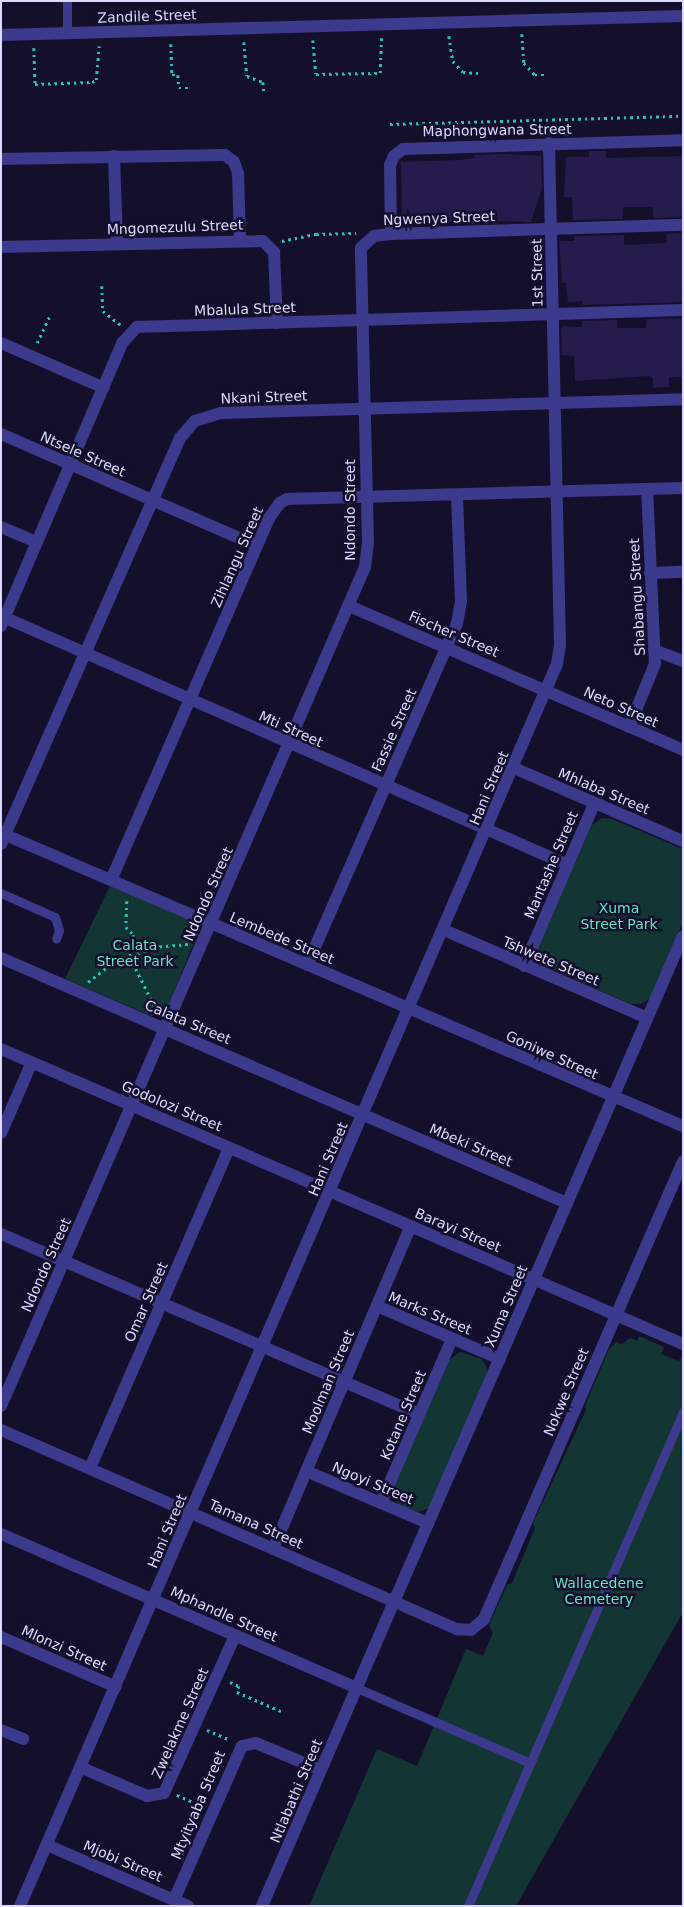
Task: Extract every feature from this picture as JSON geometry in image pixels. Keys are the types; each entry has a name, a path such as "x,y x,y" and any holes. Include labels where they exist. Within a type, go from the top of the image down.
{"street":[{"name":"Zandile Street","path":"1,35 683,16"},
{"name":"Maphongwana Street","path":"391,234 390,165 394,156 403,149 683,140"},
{"name":"1st Street","path":"549,144 555,403"},
{"path":"1,159 215,153 230,158 238,173 240,240"},
{"path":"114,156 117,244"},
{"name":"Ngwenya Street","path":"364,409 360,255 361,248 374,236 683,226"},
{"name":"Mngomezulu Street","path":"1,247 255,239 269,244"},
{"path":"269,244 274,252 277,323"},
{"name":"Mbalula Street","path":"130,332 137,327 683,310"},
{"path":"2,620 130,332"},
{"path":"1,343 104,388"},
{"name":"Nkani Street","path":"3,837 180,438 195,421 221,413 683,399"},
{"name":"Hani Street","path":"20,1906 548,690 560,645 555,403"},
{"name":"Ndondo Street","path":"1,1406 349,606 367,556 364,409"},
{"name":"Ntsele Street","path":"1,434 257,546"},
{"name":"Zihlangu Street","path":"111,880 274,508 287,499 456,496 683,488"},
{"name":"Shabangu Street","path":"630,727 655,664 647,490"},
{"name":"Fassie Street","path":"307,965 457,624 460,600 456,496"},
{"path":"1,527 36,542"},
{"path":"650,572 683,572"},
{"name":"Fischer Street","path":"349,606 548,690"},
{"name":"Mti Street","path":"2,620 568,865"},
{"path":"654,650 683,661"},
{"name":"Neto Street","path":"548,690 683,750"},
{"name":"Mhlaba Street","path":"514,768 683,841"},
{"name":"Mantashe Street","path":"524,966 594,804"},
{"name":"Lembede Street","path":"3,837 111,880 410,1009"},
{"name":"Tshwete Street","path":"444,930 647,1018"},
{"name":"Xuma Street","path":"357,1688 683,936"},
{"name":"Calata Street","path":"1,958 364,1115"},
{"name":"Goniwe Street","path":"410,1009 613,1098 683,1126"},
{"name":"Godolozi Street","path":"1,1049 331,1191"},
{"path":"1,1133 32,1062"},
{"name":"Mbeki Street","path":"364,1115 567,1203"},
{"name":"Omar Street","path":"90,1468 229,1148"},
{"name":"Nokwe Street","path":"471,1630 484,1619 683,1162"},
{"name":"Barayi Street","path":"331,1191 683,1344"},
{"name":"Moolman Street","path":"273,1549 411,1226"},
{"path":"1,1234 419,1414"},
{"name":"Marks Street","path":"377,1306 500,1359"},
{"name":"Kotane Street","path":"381,1503 452,1339"},
{"name":"Tamana Street","path":"1,1430 458,1629 471,1630"},
{"name":"Ngoyi Street","path":"306,1471 428,1523"},
{"name":"Mphandle Street","path":"1,1534 357,1688"},
{"name":"Zwelakme Street","path":"80,1767 147,1796 157,1796 167,1790 235,1636"},
{"name":"Mlonzi Street","path":"1,1637 116,1686"},
{"name":"Ntlabathi Street","path":"262,1906 357,1688"},
{"path":"1,1730 23,1739"},
{"name":"Mtyityaba Street","path":"174,1900 242,1746 256,1743 321,1770"},
{"name":"Mjobi Street","path":"47,1845 188,1906"}],"lane":[{"path":"67,1 67,33"},
{"path":"1,893 55,917 59,930 56,940"},
{"path":"468,1906 683,1412"},
{"name":"Mphandle Street","path":"357,1688 530,1763"}],"path":[{"path":"521,20 524,63 535,75 546,75"},
{"path":"447,22 453,62 463,72 478,74"},
{"path":"311,26 316,74 354,74 380,73 381,24"},
{"path":"242,28 247,76 263,82 264,94"},
{"path":"170,30 172,75 178,75 179,88 192,88"},
{"path":"34,34 35,84 96,80 100,32"},
{"path":"390,124 683,116"},
{"path":"269,244 316,234 348,232 374,236"},
{"path":"102,286 103,311 130,332"},
{"path":"31,356 49,318"},
{"path":"128,888 126,927 134,935 130,957 165,1029"},
{"path":"76,990 107,967 153,947 203,942"},
{"path":"217,1676 239,1686 237,1692 281,1711"},
{"path":"196,1726 242,1746"},
{"path":"167,1790 212,1811"}],"green space":[{"name":"Xuma Street Park","path":"602,818 612,819 683,849 683,922 650,998 641,1004 631,1004 540,964 536,959 536,951 592,825"},
{"name":"Calata Street Park","path":"110,886 195,923 199,929 166,1012 160,1016 152,1016 65,979"},
{"name":"Wallacedene Cemetery","path":"639,1336 664,1347 661,1354 679,1361 683,1355 683,1612 516,1906 309,1906 377,1749 417,1766 466,1649 483,1656 493,1633 489,1625 507,1585 512,1583 535,1528 533,1523 586,1410 585,1406 609,1349 616,1342 622,1344 630,1338 637,1341"},
{"path":"460,1352 481,1359 486,1366 487,1374 429,1508 418,1512 398,1505 392,1493 449,1360"}],"building":[{"path":"589,151 606,151 606,158 683,156 683,217 653,218 653,207 623,207 623,219 573,220 572,197 564,197 566,157 589,157"},
{"path":"475,155 541,156 542,188 531,222 489,221 489,219 435,222 435,219 402,219 401,162 460,160 474,158"},
{"path":"683,233 683,302 583,305 583,301 568,302 566,283 562,283 559,241 574,241 574,236 624,235 624,245 667,243 666,234"},
{"path":"683,318 683,377 669,377 669,387 653,388 653,378 649,376 575,381 574,356 562,355 561,326 582,327 582,321 617,320 617,328 646,328 647,319"}]}
